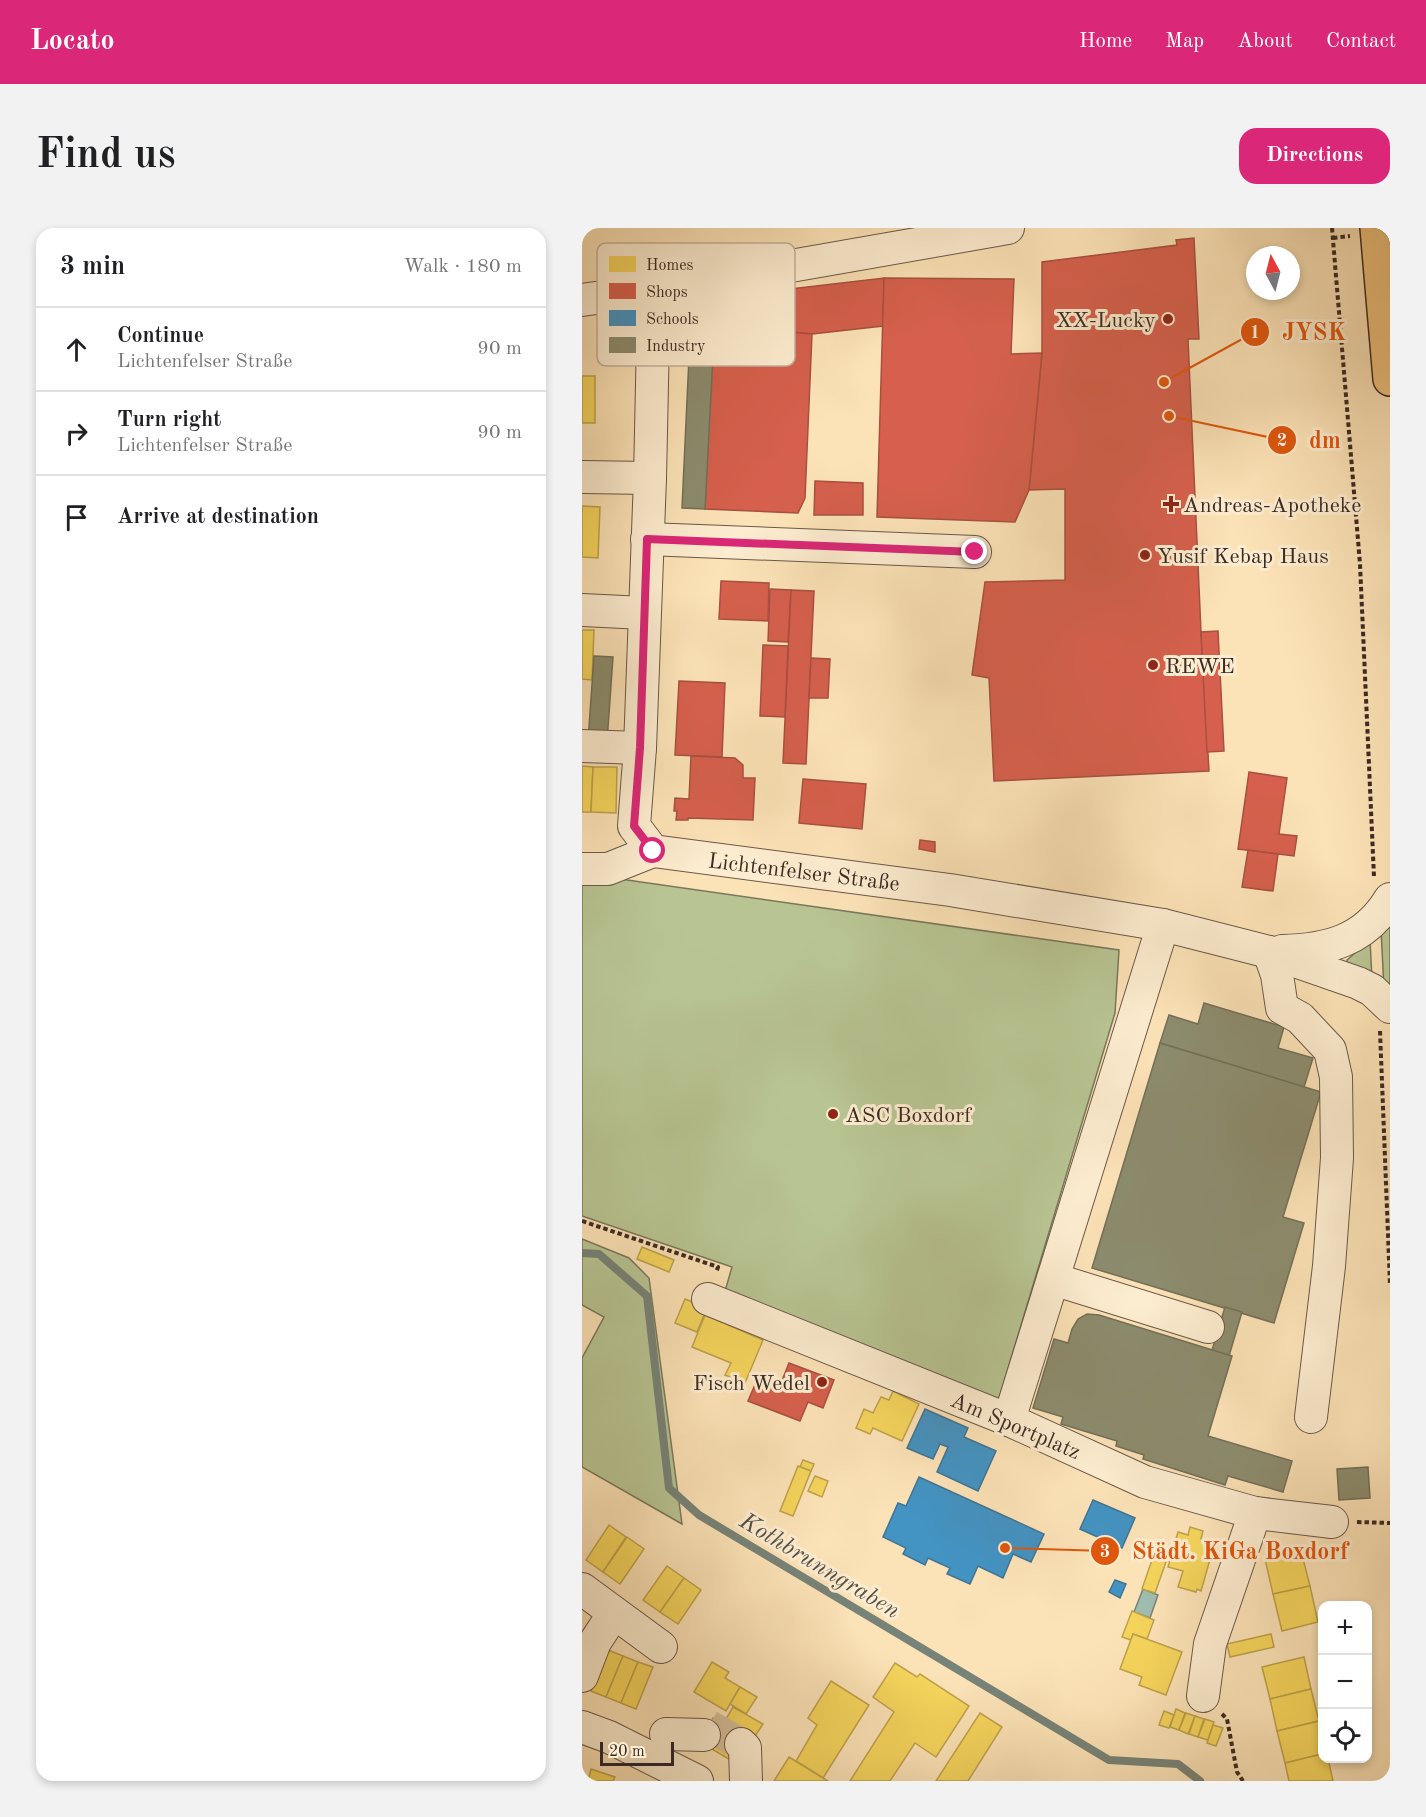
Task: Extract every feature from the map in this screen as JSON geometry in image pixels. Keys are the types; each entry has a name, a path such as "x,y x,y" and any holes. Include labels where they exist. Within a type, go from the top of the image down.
{"main road":[{"path":"1377,228 1390,379"}],"street":[{"path":"795,265 1008,228"},
{"path":"582,300 597,298"},
{"path":"582,869 608,869 653,851 634,826 640,748 652,366"},
{"path":"582,477 650,478"},
{"path":"647,539 975,552"},
{"path":"582,610 645,613"},
{"path":"582,746 640,748"},
{"name":"Lichtenfelser Straße","path":"653,851 950,890 1163,925 1269,952 1358,983 1372,990 1384,1002"},
{"name":"Lichtenfelser Straße","path":"1269,952 1307,951 1333,945 1356,934 1383,909"},
{"path":"1009,1420 1163,925"},
{"path":"1269,952 1282,1008 1300,1018 1330,1050 1336,1077 1337,1158 1331,1244 1311,1417"},
{"path":"1053,1280 1208,1327"},
{"name":"Am Sportplatz","path":"708,1299 1009,1420 1144,1482 1255,1513 1332,1522"},
{"path":"1203,1696 1210,1644 1255,1513"},
{"path":"582,1589 661,1647"},
{"path":"582,1676 595,1642 614,1613"},
{"path":"671,1725 706,1730"},
{"path":"582,1727 609,1737 697,1781"}],"path":[{"path":"1332,228 1360,564 1383,909"},
{"path":"1338,300 1347,299"},
{"path":"1384,1002 1390,1286"},
{"path":"582,1221 718,1267 708,1299"},
{"path":"1203,1696 1227,1719 1238,1772 1243,1781"}],"green space":[{"name":"ASC Boxdorf","path":"582,876 606,877 1119,950 1115,1013 997,1405 723,1298 732,1267 582,1216"},
{"path":"1390,919 1390,994 1384,989 1381,929"},
{"path":"1370,940 1372,979 1347,964 1347,960"},
{"path":"582,1239 629,1258 649,1278 682,1524 582,1467 582,1358 604,1317 582,1305"}],"shaded area":[{"path":"1143,1589 1158,1595 1150,1618 1134,1612"}],"building: Homes":[{"path":"582,376 595,376 595,423 582,423"},
{"path":"582,506 600,507 598,558 582,557"},
{"path":"582,630 594,630 592,680 582,679"},
{"path":"582,766 593,767 591,812 582,812"},
{"path":"593,767 617,767 616,813 591,812"},
{"path":"642,1247 674,1260 669,1272 637,1259"},
{"path":"685,1299 707,1308 697,1332 675,1323"},
{"path":"705,1315 763,1340 745,1383 725,1375 731,1363 692,1347"},
{"path":"893,1391 919,1404 902,1441 873,1428 870,1434 856,1428 864,1409 873,1413 881,1397 889,1400"},
{"path":"803,1460 814,1464 811,1471 800,1467"},
{"path":"798,1466 811,1471 793,1516 780,1511"},
{"path":"815,1476 828,1481 822,1497 808,1491"},
{"path":"609,1525 626,1537 603,1572 586,1560"},
{"path":"1190,1527 1203,1531 1201,1539 1215,1542 1201,1591 1197,1589 1196,1592 1178,1587 1183,1571 1168,1567 1178,1532 1188,1535"},
{"path":"627,1537 644,1549 620,1584 603,1572"},
{"path":"1301,1551 1310,1586 1273,1594 1265,1559"},
{"path":"1153,1557 1166,1562 1155,1593 1142,1589"},
{"path":"667,1566 684,1578 660,1612 643,1600"},
{"path":"684,1578 701,1590 678,1624 660,1612"},
{"path":"1310,1586 1318,1622 1282,1631 1273,1594"},
{"path":"1132,1611 1154,1620 1147,1639 1133,1634 1131,1640 1122,1637"},
{"path":"1133,1634 1182,1652 1166,1695 1139,1685 1142,1677 1120,1669"},
{"path":"1271,1634 1274,1647 1230,1657 1227,1644"},
{"path":"608,1650 623,1656 606,1697 591,1691"},
{"path":"623,1656 638,1662 621,1703 606,1697"},
{"path":"1304,1657 1311,1689 1270,1699 1262,1667"},
{"path":"638,1662 653,1667 636,1709 621,1703"},
{"path":"712,1662 729,1672 725,1678 740,1687 726,1711 694,1692"},
{"path":"895,1663 917,1677 920,1674 969,1706 936,1757 915,1743 890,1781 850,1781 894,1712 873,1697"},
{"path":"831,1681 869,1705 823,1778 796,1761 817,1725 808,1718"},
{"path":"740,1687 757,1697 746,1714 730,1704"},
{"path":"1311,1689 1318,1721 1277,1731 1270,1699"},
{"path":"733,1707 763,1724 752,1741 723,1724"},
{"path":"1176,1709 1185,1713 1179,1730 1170,1727"},
{"path":"1164,1711 1174,1715 1169,1728 1159,1725"},
{"path":"980,1713 1002,1727 968,1781 936,1781"},
{"path":"1186,1713 1195,1716 1188,1734 1179,1730"},
{"path":"1195,1716 1204,1719 1198,1737 1189,1734"},
{"path":"713,1718 746,1737 732,1761 700,1742"},
{"path":"1205,1719 1214,1722 1208,1740 1198,1737"},
{"path":"1318,1721 1318,1755 1285,1763 1277,1731"},
{"path":"1213,1725 1223,1728 1216,1746 1207,1743"},
{"path":"1318,1755 1318,1763 1329,1763 1333,1781 1289,1781 1285,1763"},
{"path":"789,1757 823,1778 828,1781 774,1781"},
{"path":"591,1769 615,1777 613,1781 588,1781"}],"building: Shops":[{"path":"1194,238 1199,339 1188,339 1209,771 994,781 989,678 972,675 985,582 1065,580 1065,489 1029,490 1042,353 1042,262 1177,245 1176,240"},
{"path":"884,278 883,326 812,334 795,332 795,288"},
{"path":"884,278 1014,279 1011,354 1042,353 1029,490 1015,522 877,517"},
{"path":"795,332 812,334 805,498 798,513 705,509 711,366 795,366"},
{"path":"815,481 863,483 863,515 814,515"},
{"path":"721,581 769,583 768,621 719,619"},
{"path":"770,589 791,590 788,642 768,641"},
{"path":"791,590 814,591 806,764 783,763"},
{"path":"1218,631 1224,751 1207,752 1201,632"},
{"path":"763,645 788,646 785,717 760,716"},
{"path":"811,658 830,659 828,698 809,698"},
{"path":"679,681 725,683 722,757 675,755"},
{"path":"691,756 735,758 743,765 743,778 755,778 753,820 688,818 688,820 676,820 675,798 689,799"},
{"path":"1249,772 1287,778 1279,834 1297,836 1294,856 1238,849"},
{"path":"803,779 866,784 862,829 799,823"},
{"path":"920,840 935,842 935,852 919,849"},
{"path":"1248,850 1278,854 1273,891 1242,887"},
{"path":"789,1363 834,1380 823,1408 808,1402 800,1421 748,1401 757,1380 779,1388"}],"building: Schools":[{"path":"925,1409 968,1428 964,1437 996,1451 978,1491 937,1472 948,1447 940,1444 933,1459 907,1448"},
{"path":"919,1477 1044,1534 1031,1562 1013,1554 1003,1578 978,1566 970,1584 947,1574 950,1568 928,1558 925,1565 903,1554 906,1548 883,1537 898,1503 906,1506"},
{"path":"1093,1500 1135,1518 1122,1548 1080,1529"},
{"path":"1115,1580 1126,1584 1120,1598 1109,1592"}],"building: Industry":[{"path":"689,366 712,366 705,509 682,508"},
{"path":"594,656 613,657 607,742 588,741"},
{"path":"1204,1003 1284,1027 1278,1048 1313,1058 1304,1087 1160,1043 1169,1015 1198,1024"},
{"path":"1160,1043 1321,1092 1283,1217 1304,1223 1274,1323 1092,1268"},
{"path":"1225,1307 1242,1312 1229,1356 1212,1350"},
{"path":"1087,1314 1099,1315 1232,1356 1208,1436 1292,1461 1283,1492 1228,1476 1225,1485 1143,1459 1144,1455 1116,1446 1117,1441 1061,1424 1063,1417 1033,1408 1054,1339 1068,1343 1078,1319"},
{"path":"1368,1467 1370,1498 1339,1500 1337,1469"}],"waterway":[{"name":"Kothbrunngraben","path":"582,1253 599,1254 647,1296 669,1488 699,1515 1109,1760 1178,1764 1200,1781"}],"tunnel":[{"path":"709,1726 741,1744"}],"place":[{"name":"XX-Lucky","path":"1168,319"},
{"name":"JYSK","path":"1164,382"},
{"name":"dm","path":"1169,416"},
{"name":"Andreas-Apotheke","path":"1171,504"},
{"name":"Yusif Kebap Haus","path":"1145,555"},
{"name":"REWE","path":"1153,665"},
{"name":"ASC Boxdorf","path":"833,1114"},
{"name":"Fisch Wedel","path":"822,1382"},
{"name":"Städt. KiGa Boxdorf","path":"1005,1548"}],"route":[{"path":"653,851 634,826 640,748 647,539 975,552"}]}
